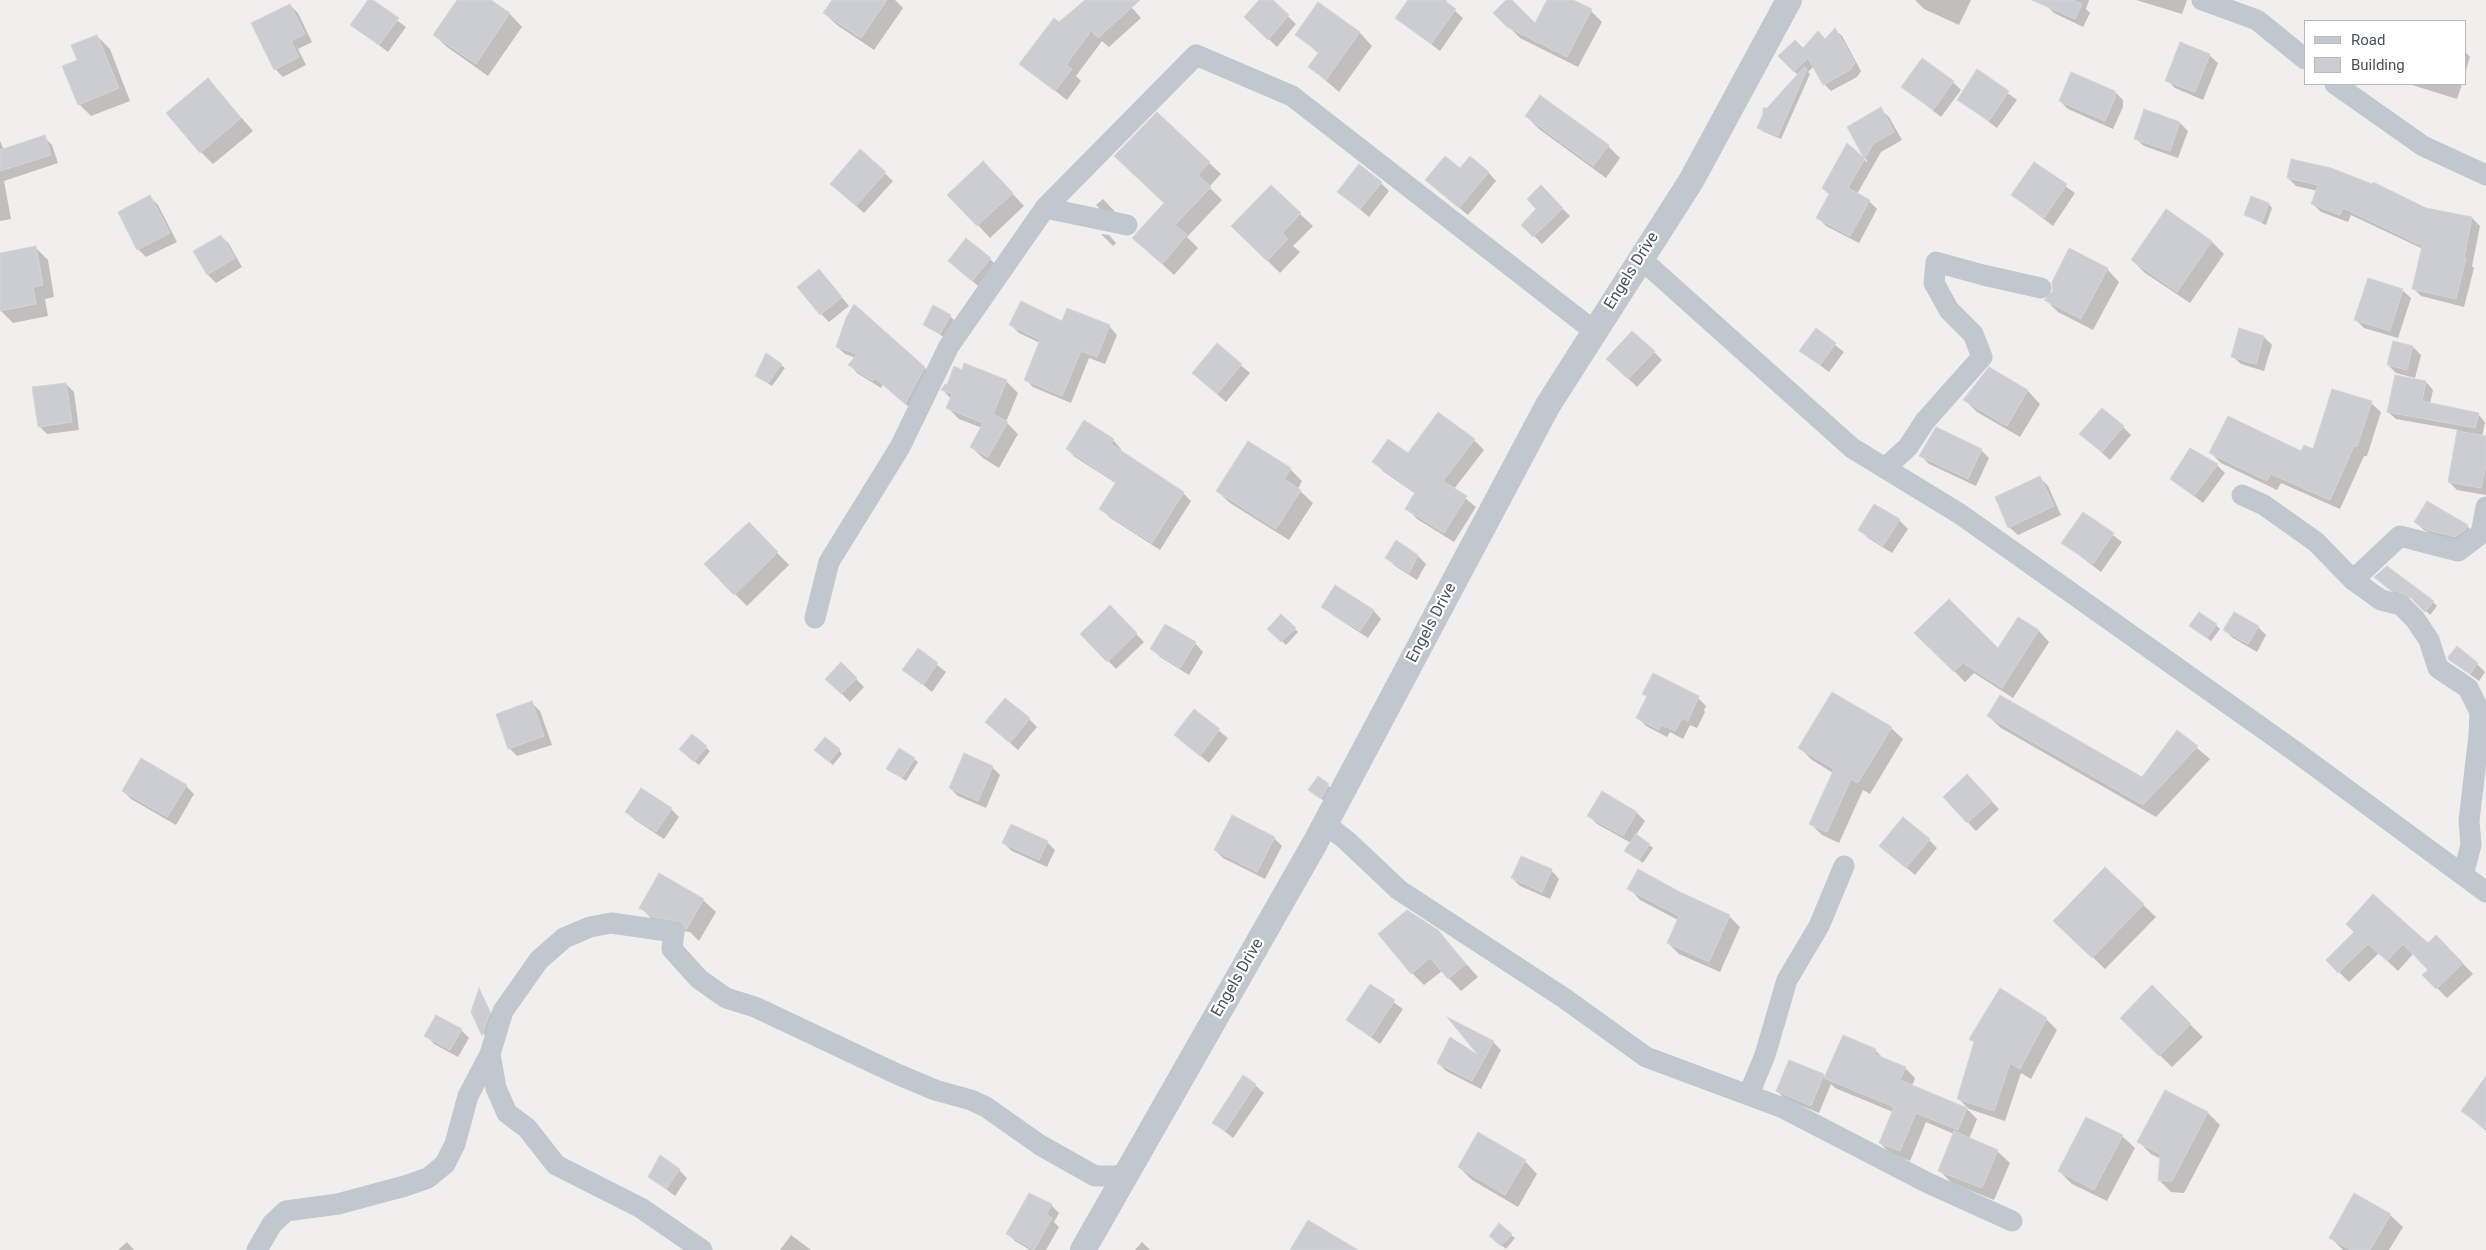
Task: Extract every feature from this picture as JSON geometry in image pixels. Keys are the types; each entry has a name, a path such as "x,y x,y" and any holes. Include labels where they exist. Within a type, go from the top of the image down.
{"street":[{"name":"Engels Drive","path":"1083,1250 1325,824 1548,405 1691,180 1789,0"},
{"path":"2202,0 2257,20 2304,58"},
{"path":"815,618 829,562 900,447 949,346 1044,208 1196,55 1292,96 1594,331"},
{"path":"2336,85 2423,146 2486,175"},
{"path":"1044,208 1127,225"},
{"path":"1640,258 1852,448 1960,514 2296,752 2486,892"},
{"path":"1885,468 1908,447 1926,420 1982,357 1973,334 1949,310 1934,284 1936,262 2041,288"},
{"path":"2242,495 2264,504 2302,531 2316,542 2353,580 2382,600 2401,605 2415,619 2429,640 2438,668 2468,688 2480,712 2479,735 2468,821 2471,845 2463,876"},
{"path":"2353,580 2400,536 2458,551 2481,534 2486,507"},
{"path":"1325,824 1346,840 1399,890 1564,998 1646,1057 1783,1108 1928,1183 2012,1221"},
{"path":"1749,1094 1765,1055 1787,980 1819,926 1844,866"},
{"path":"257,1250 272,1224 286,1211 338,1204 405,1186 428,1178 445,1164 455,1144 468,1096 490,1054 503,1011 539,960 564,938 590,927 611,923 674,932 672,949 699,979 726,998 771,1014 896,1074 986,1107 1040,1145 1095,1176 1125,1176"},
{"path":"490,1054 496,1088 506,1113 528,1128 556,1165 640,1208 702,1250"}],"building":[{"path":"368,0 373,0 399,18 379,45 350,25"},
{"path":"457,0 491,0 510,13 476,64 433,35"},
{"path":"832,0 887,0 861,38 823,13"},
{"path":"1085,0 1140,0 1098,38 1091,31 1066,65 1072,69 1055,91 1019,64 1054,18 1059,22"},
{"path":"1259,0 1273,0 1289,15 1268,40 1244,17"},
{"path":"1408,0 1444,0 1456,9 1431,44 1395,18"},
{"path":"1506,0 1512,0 1535,23 1547,0 1573,0 1592,9 1567,57 1507,27 1493,13"},
{"path":"2032,0 2072,0 2082,4 2075,19"},
{"path":"1318,2 1360,32 1326,80 1308,67 1319,52 1295,35"},
{"path":"290,4 305,34 291,41 299,57 274,70 251,23"},
{"path":"1835,28 1855,63 1850,70 1823,85 1808,58 1794,72 1778,56 1795,40 1803,48 1818,31 1825,39"},
{"path":"97,35 119,88 78,105 62,66 77,60 71,45"},
{"path":"2180,42 2210,54 2195,92 2165,81"},
{"path":"1922,58 1954,81 1933,110 1901,87"},
{"path":"1804,67 1807,69 1778,136 1757,128 1763,114 1763,108 1767,108"},
{"path":"1977,69 2009,91 1989,121 1957,100"},
{"path":"2071,72 2115,91 2115,98 2105,121 2059,101"},
{"path":"208,78 241,118 200,153 166,113"},
{"path":"1540,95 1609,145 1593,166 1525,116"},
{"path":"1881,107 1894,132 1873,144 1848,188 1870,200 1850,236 1816,218 1829,194 1822,188 1847,143 1864,158 1847,127"},
{"path":"2144,109 2180,122 2170,151 2134,139"},
{"path":"1157,112 1210,162 1198,175 1211,187 1175,225 1187,235 1162,264 1132,238 1164,203 1114,156"},
{"path":"45,135 51,155 0,171 0,150"},
{"path":"860,149 886,172 856,206 830,184"},
{"path":"1445,156 1460,168 1470,156 1489,172 1459,208 1425,180"},
{"path":"2291,159 2331,168 2372,184 2373,182 2426,208 2472,217 2464,258 2466,258 2456,299 2412,289 2422,246 2343,208 2340,215 2311,204 2318,185 2287,178"},
{"path":"983,161 1013,193 977,226 947,195"},
{"path":"2034,162 2067,184 2044,218 2011,195"},
{"path":"1359,164 1382,182 1360,209 1337,192"},
{"path":"1271,185 1301,213 1282,233 1288,239 1267,261 1231,226"},
{"path":"1541,185 1563,208 1533,237 1521,225 1536,209 1527,199"},
{"path":"150,195 170,233 137,250 118,212"},
{"path":"2251,196 2269,203 2262,222 2244,215"},
{"path":"2166,209 2212,241 2177,292 2131,260"},
{"path":"221,235 235,258 207,275 193,251"},
{"path":"966,238 991,258 972,281 948,261"},
{"path":"36,246 43,285 33,287 36,304 0,311 0,253"},
{"path":"2069,248 2108,268 2081,319 2044,300 2053,291 2052,282"},
{"path":"819,269 842,297 820,315 797,287"},
{"path":"2368,278 2403,289 2390,331 2354,320"},
{"path":"1021,301 1062,321 1067,308 1110,325 1097,357 1081,351 1062,396 1024,380 1040,340 1009,325"},
{"path":"854,304 925,367 905,404 875,378 873,381 848,365 857,354 836,347 846,318"},
{"path":"933,305 951,315 940,334 923,325"},
{"path":"1816,328 1836,343 1820,365 1799,351"},
{"path":"2239,328 2264,336 2256,364 2231,357"},
{"path":"1632,331 1655,351 1628,379 1606,359"},
{"path":"2393,341 2413,346 2407,370 2387,365"},
{"path":"1217,343 1242,364 1217,394 1192,373"},
{"path":"766,353 782,364 768,383 755,376"},
{"path":"964,363 1007,380 993,414 1008,422 988,457 970,447 983,423 946,408 952,394 941,390 945,384 947,385 954,366 962,370"},
{"path":"1989,367 2028,390 2007,426 1963,400"},
{"path":"2395,375 2426,381 2422,401 2479,413 2475,428 2387,412"},
{"path":"66,383 72,422 38,427 32,387"},
{"path":"2332,389 2372,401 2357,447 2354,446 2330,500 2271,474 2267,481 2209,453 2228,416 2301,451 2304,445 2313,449"},
{"path":"2102,408 2124,426 2102,452 2079,434"},
{"path":"1438,412 1475,439 1443,481 1467,496 1444,533 1405,509 1415,492 1372,462 1388,439 1408,453"},
{"path":"1084,420 1114,439 1111,444 1184,492 1152,543 1099,509 1116,482 1066,449"},
{"path":"1936,427 1982,449 1968,479 1919,456"},
{"path":"2457,431 2486,436 2486,464 2481,488 2448,482"},
{"path":"1248,441 1291,468 1284,479 1301,490 1276,529 1216,491"},
{"path":"2190,448 2218,464 2194,496 2170,479"},
{"path":"2040,476 2054,506 2008,528 1995,497"},
{"path":"2427,501 2468,525 2465,530 2455,537 2428,530 2414,522"},
{"path":"1874,504 1900,519 1883,546 1858,530"},
{"path":"2083,512 2114,533 2093,564 2061,543"},
{"path":"749,522 778,552 734,595 704,564"},
{"path":"1396,540 1418,555 1409,573 1385,558"},
{"path":"2387,566 2434,601 2425,612 2409,596 2389,589 2374,577"},
{"path":"1335,585 1374,610 1360,631 1321,607"},
{"path":"1949,599 1998,648 2018,617 2039,630 2002,688 1963,663 1954,672 1914,633"},
{"path":"1110,605 1137,633 1107,662 1080,634"},
{"path":"2199,612 2217,624 2207,638 2189,626"},
{"path":"2234,612 2259,626 2248,644 2223,630"},
{"path":"1281,614 1296,628 1281,642 1267,629"},
{"path":"1165,624 1196,642 1180,668 1150,649"},
{"path":"2457,646 2478,663 2470,674 2449,660 2448,657"},
{"path":"918,648 938,663 923,685 902,670"},
{"path":"841,662 857,678 841,694 825,679"},
{"path":"1653,673 1699,696 1688,721 1682,718 1675,731 1661,725 1659,730 1636,718 1647,696 1642,694"},
{"path":"1832,692 1892,727 1858,783 1851,779 1827,832 1809,824 1834,769 1798,748"},
{"path":"2000,695 2142,777 2177,730 2198,746 2143,805 1987,716"},
{"path":"1005,698 1030,718 1010,743 985,722"},
{"path":"532,701 544,736 508,749 496,714"},
{"path":"1194,709 1220,729 1200,756 1174,735"},
{"path":"692,734 707,746 694,762 679,749"},
{"path":"825,737 840,749 829,762 814,750"},
{"path":"899,748 915,758 902,778 886,769"},
{"path":"964,753 993,766 978,801 949,788"},
{"path":"141,758 187,785 167,817 122,791"},
{"path":"1967,774 1992,801 1967,823 1943,797"},
{"path":"1318,776 1329,784 1321,799 1308,790"},
{"path":"641,788 672,808 656,832 625,812"},
{"path":"1602,791 1637,812 1623,836 1587,816"},
{"path":"1232,815 1275,837 1257,872 1214,850"},
{"path":"1903,817 1930,839 1906,868 1879,846"},
{"path":"1011,824 1048,841 1039,860 1002,843"},
{"path":"1636,834 1650,844 1639,860 1624,851"},
{"path":"1521,856 1552,869 1542,892 1511,878"},
{"path":"2105,867 2144,904 2092,958 2053,921"},
{"path":"1638,869 1680,892 1730,915 1709,962 1667,943 1679,916 1627,889"},
{"path":"659,873 704,899 686,930 681,922 654,917 639,908"},
{"path":"2373,894 2428,943 2436,935 2463,963 2436,989 2422,975 2428,970 2403,944 2387,961 2368,944 2338,973 2326,960 2354,932 2346,924"},
{"path":"1407,910 1438,930 1466,964 1448,979 1430,958 1411,974 1378,934"},
{"path":"1370,984 1395,1000 1371,1037 1346,1020"},
{"path":"2152,985 2191,1024 2159,1056 2120,1018"},
{"path":"479,988 490,1012 482,1036 471,1012"},
{"path":"2000,988 2047,1018 2020,1069 2010,1063 1994,1111 1957,1099 1974,1042 1969,1039"},
{"path":"436,1015 462,1029 450,1050 424,1036"},
{"path":"1447,1017 1494,1041 1472,1081 1437,1063 1450,1037 1478,1055"},
{"path":"1843,1035 1876,1049 1874,1054 1906,1067 1900,1080 1967,1108 1958,1130 1916,1113 1900,1151 1879,1143 1894,1107 1824,1078"},
{"path":"1789,1060 1824,1074 1811,1106 1776,1091"},
{"path":"1243,1075 1256,1084 1225,1131 1212,1123"},
{"path":"2486,1076 2486,1129 2461,1111"},
{"path":"2165,1090 2208,1112 2172,1181 2158,1181 2160,1154 2137,1142"},
{"path":"2086,1117 2123,1135 2094,1190 2058,1171"},
{"path":"1954,1131 1998,1150 1982,1188 1938,1171"},
{"path":"1478,1132 1526,1160 1505,1195 1458,1167"},
{"path":"660,1155 680,1169 666,1189 648,1177"},
{"path":"1029,1193 1052,1204 1046,1214 1052,1218 1034,1250 1006,1234"},
{"path":"2354,1193 2391,1214 2370,1250 2351,1250 2329,1238"},
{"path":"1308,1220 1358,1250 1290,1250"},
{"path":"1499,1223 1512,1234 1501,1246 1489,1236"}]}
